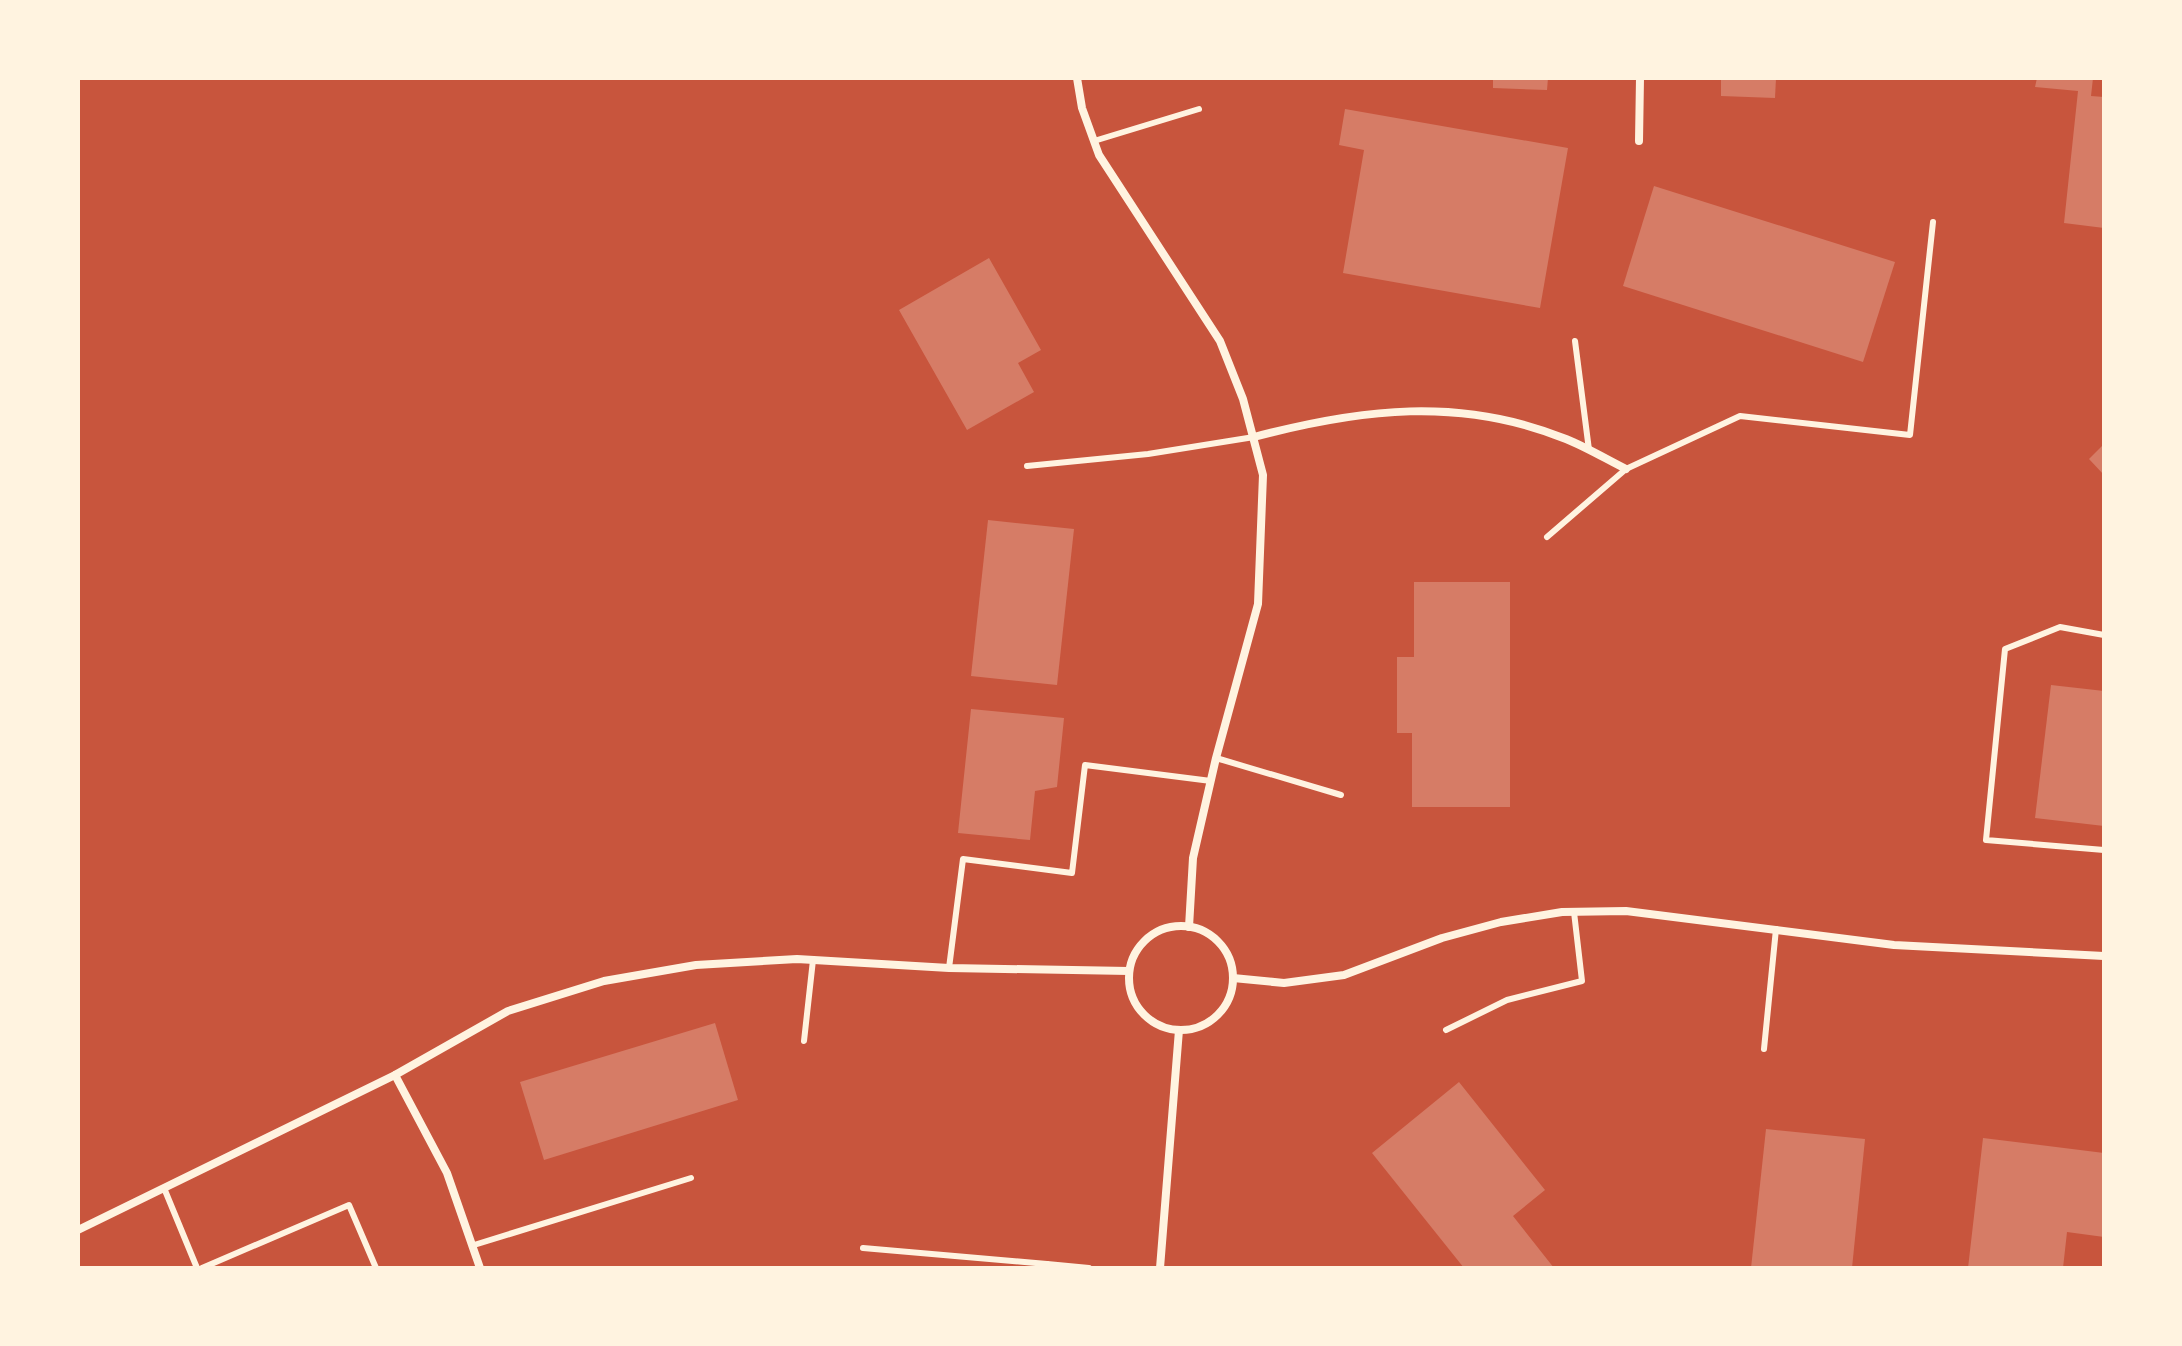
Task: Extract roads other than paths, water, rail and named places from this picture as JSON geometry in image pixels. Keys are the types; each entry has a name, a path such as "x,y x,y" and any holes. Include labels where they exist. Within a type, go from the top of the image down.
{"street":[{"path":"1077,78 1082,108 1099,155 1220,341 1254,437 1263,475 1258,604 1216,758 1193,858 1189,927"},
{"path":"1639,141 1640,78"},
{"path":"1254,437 1325,418 1392,410 1451,411 1509,421 1589,450 1626,469"},
{"path":"1233,978 1284,983 1344,975 1471,930 1501,922 1574,912 1641,913 1894,945 2104,956"},
{"path":"1189,927 1210,934 1222,946 1231,961 1233,978 1231,995 1223,1010 1196,1029 1179,1030 1163,1027 1142,1012 1130,989 1129,971 1145,940 1159,930 1189,927"},
{"path":"78,1230 395,1075 508,1011 604,981 696,965 813,960 949,968 1129,971"},
{"path":"1160,1268 1179,1030"},
{"path":"395,1075 447,1173 480,1268"}],"lane":[{"path":"1094,141 1199,109"},
{"path":"1547,537 1626,469 1740,416 1910,435 1933,222"},
{"path":"1575,341 1589,450"},
{"path":"1027,466 1148,454 1254,437"},
{"path":"2104,635 2060,627 2005,649 1986,840 2104,850"},
{"path":"1216,758 1341,795"},
{"path":"949,968 963,859 1072,873 1085,765 1211,781"},
{"path":"1446,1030 1507,1000 1582,981 1574,912"},
{"path":"1764,1049 1776,928"},
{"path":"804,1041 813,960"},
{"path":"474,1245 691,1178"},
{"path":"164,1188 200,1268 349,1205 376,1268"},
{"path":"863,1248 1089,1268"}]}
